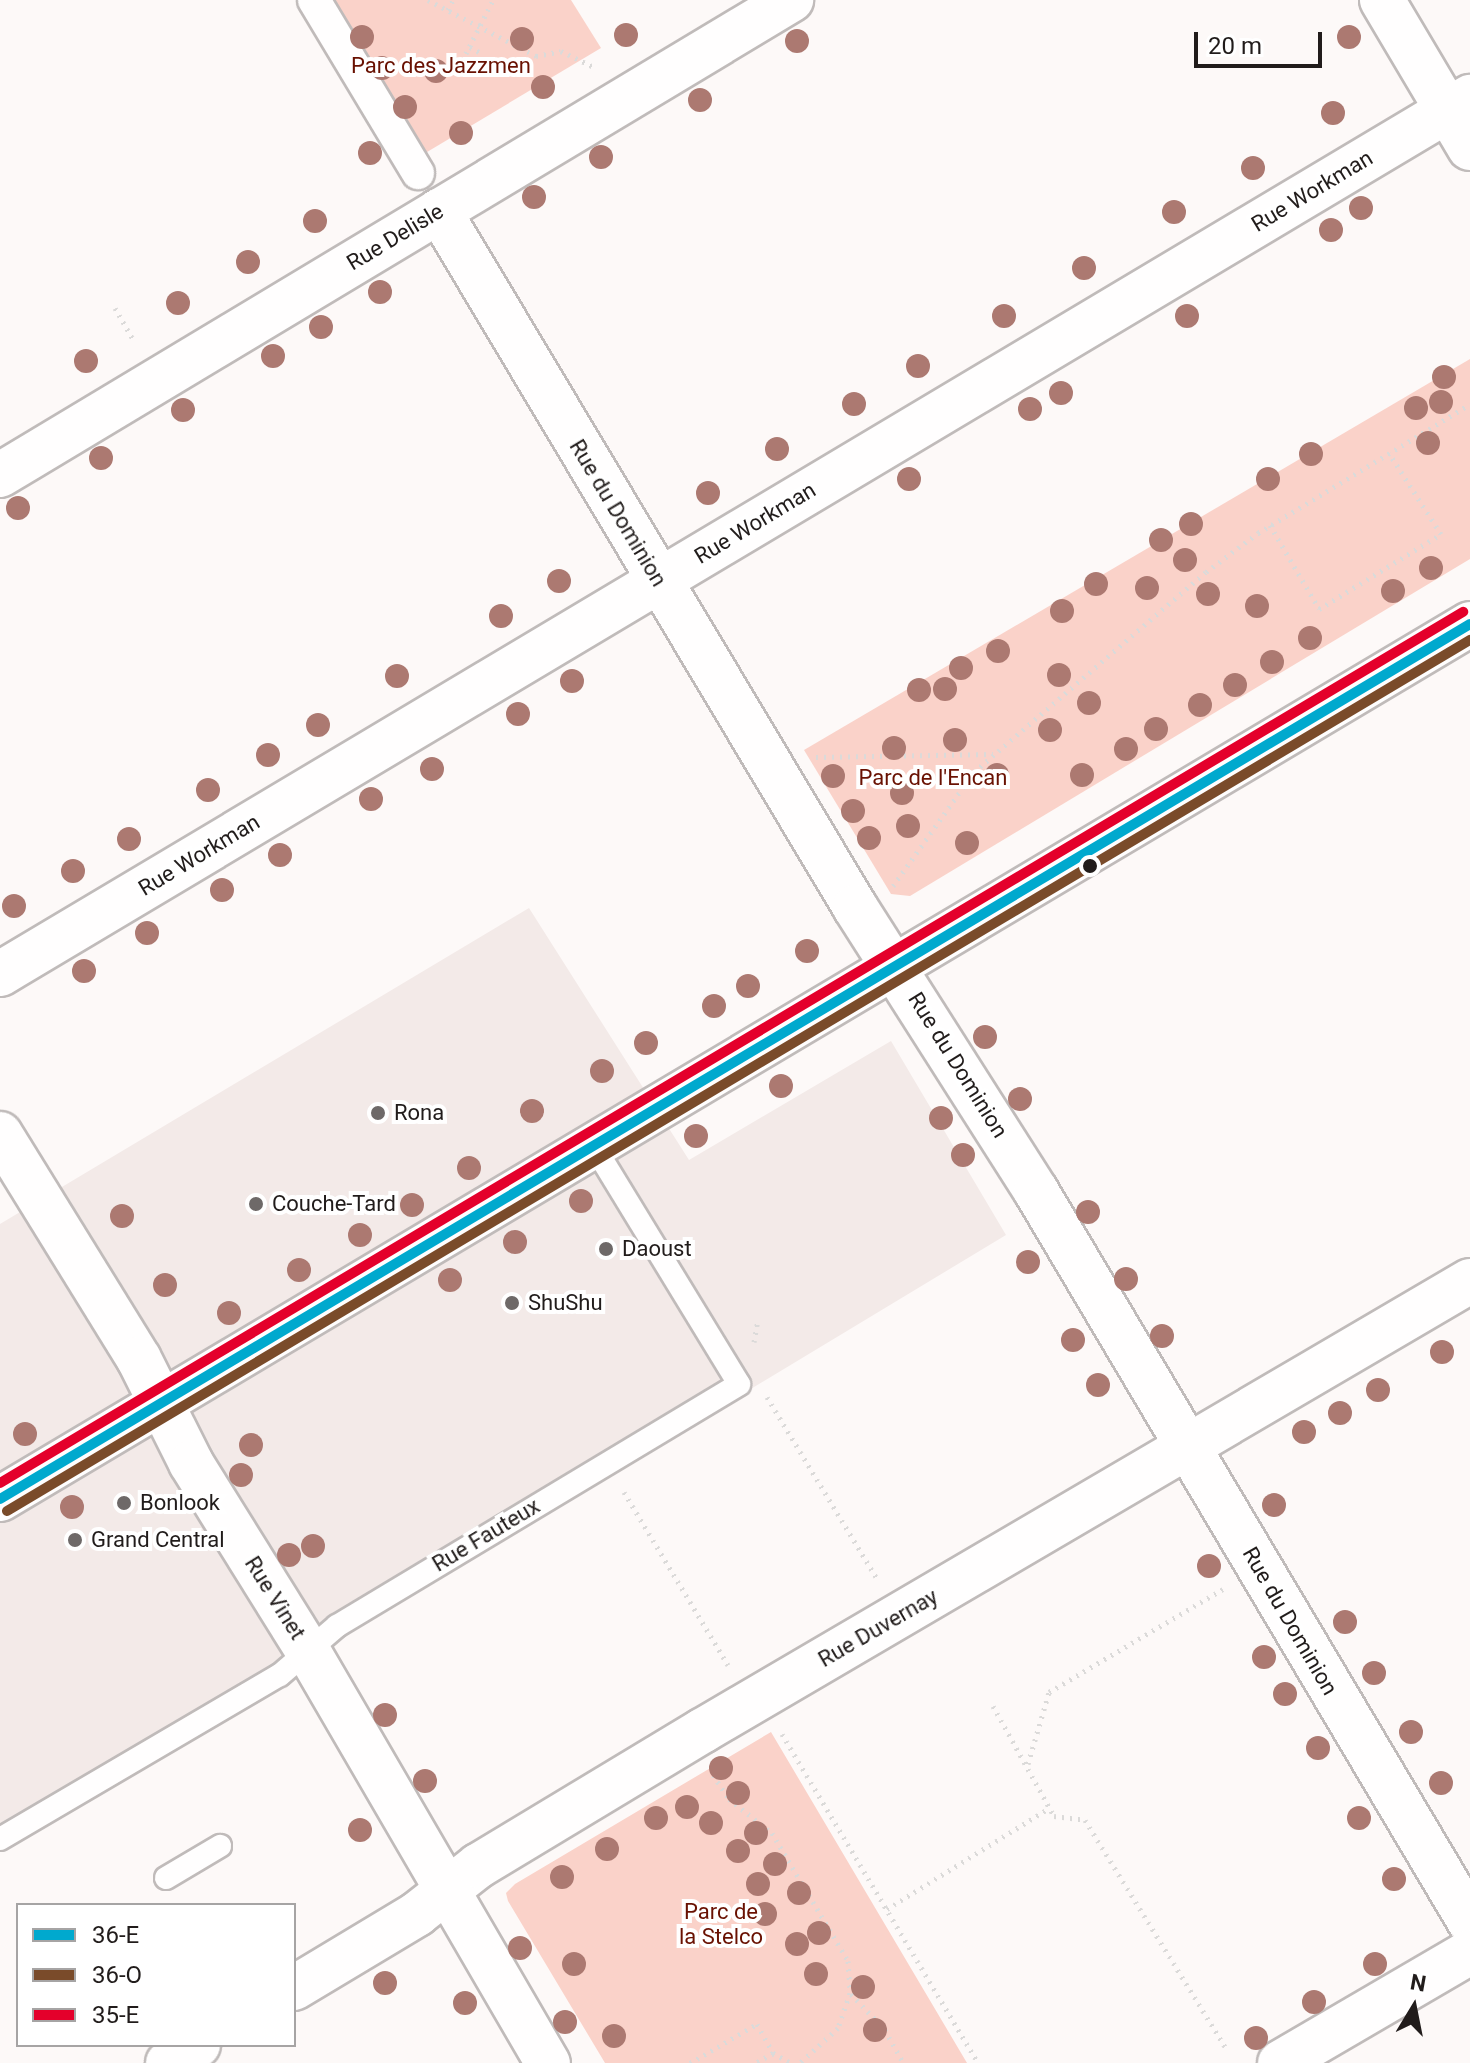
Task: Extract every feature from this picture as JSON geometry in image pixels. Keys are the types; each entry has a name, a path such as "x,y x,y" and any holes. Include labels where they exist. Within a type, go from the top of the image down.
{"street":[{"path":"314,0 418,173"},
{"name":"Rue Delisle","path":"0,475 791,0"},
{"path":"1382,0 1459,104 1470,148"},
{"name":"Rue Workman","path":"0,974 1459,104"},
{"name":"Rue du Dominion","path":"439,211 658,581 1189,1447 1470,1922"},
{"path":"0,1499 1470,624"},
{"name":"Rue Vinet","path":"0,1134 161,1402 191,1463 308,1651 548,2063"},
{"name":"Rue Duvernay","path":"296,1987 448,1890 478,1866 702,1731 1470,1281"},
{"path":"1280,2063 1470,1952"},
{"path":"168,2063 195,2047"}],"lane":[{"name":"Rue Fauteux","path":"0,1839 280,1675 351,1618 739,1384 593,1145"},
{"path":"166,1878 220,1846"}],"path":[{"path":"428,0 536,56 561,51 595,67"},
{"path":"448,10 453,0"},
{"path":"455,75 493,0"},
{"path":"470,47 481,53"},
{"path":"115,308 134,341"},
{"path":"886,897 961,787 993,754 1206,572 1270,525 1470,404"},
{"path":"1270,525 1319,609 1441,534 1389,453"},
{"path":"804,762 831,753 993,754"},
{"path":"762,1389 884,1591"},
{"path":"617,1483 737,1679"},
{"path":"1028,1765 1049,1692 1231,1584"},
{"path":"993,1706 1054,1816 1085,1820 1226,2048"},
{"path":"776,1722 978,2063"},
{"path":"709,1769 729,1799 772,1833 848,1961 850,1993 838,2028 800,2063"},
{"path":"887,1909 1049,1808"},
{"path":"850,1993 885,2030 903,2063"},
{"path":"690,2063 757,2024 773,2053 791,2063"},
{"path":"756,2063 773,2053"}],"shaded area":[{"path":"529,908 689,1160 891,1041 1006,1235 0,1842 0,1224"}],"green space":[{"name":"Parc des Jazzmen","path":"324,0 571,0 601,48 417,158"},
{"name":"Parc de l'Encan","path":"1470,359 1470,559 910,896 891,894 804,750"},
{"name":"Parc de la Stelco","path":"771,1732 967,2063 605,2063 508,1901 506,1893 515,1884"}],"transit line":[{"name":"35-E","path":"0,1483 1463,612"},
{"name":"36-E","path":"0,1499 1470,624"},
{"name":"36-O","path":"7,1511 1470,640"}],"place":[{"name":"Rona","path":"378,1113"},
{"name":"Couche-Tard","path":"256,1204"},
{"name":"Daoust","path":"606,1249"},
{"name":"ShuShu","path":"512,1303"},
{"name":"Bonlook","path":"124,1503"},
{"name":"Grand Central","path":"75,1540"}]}
